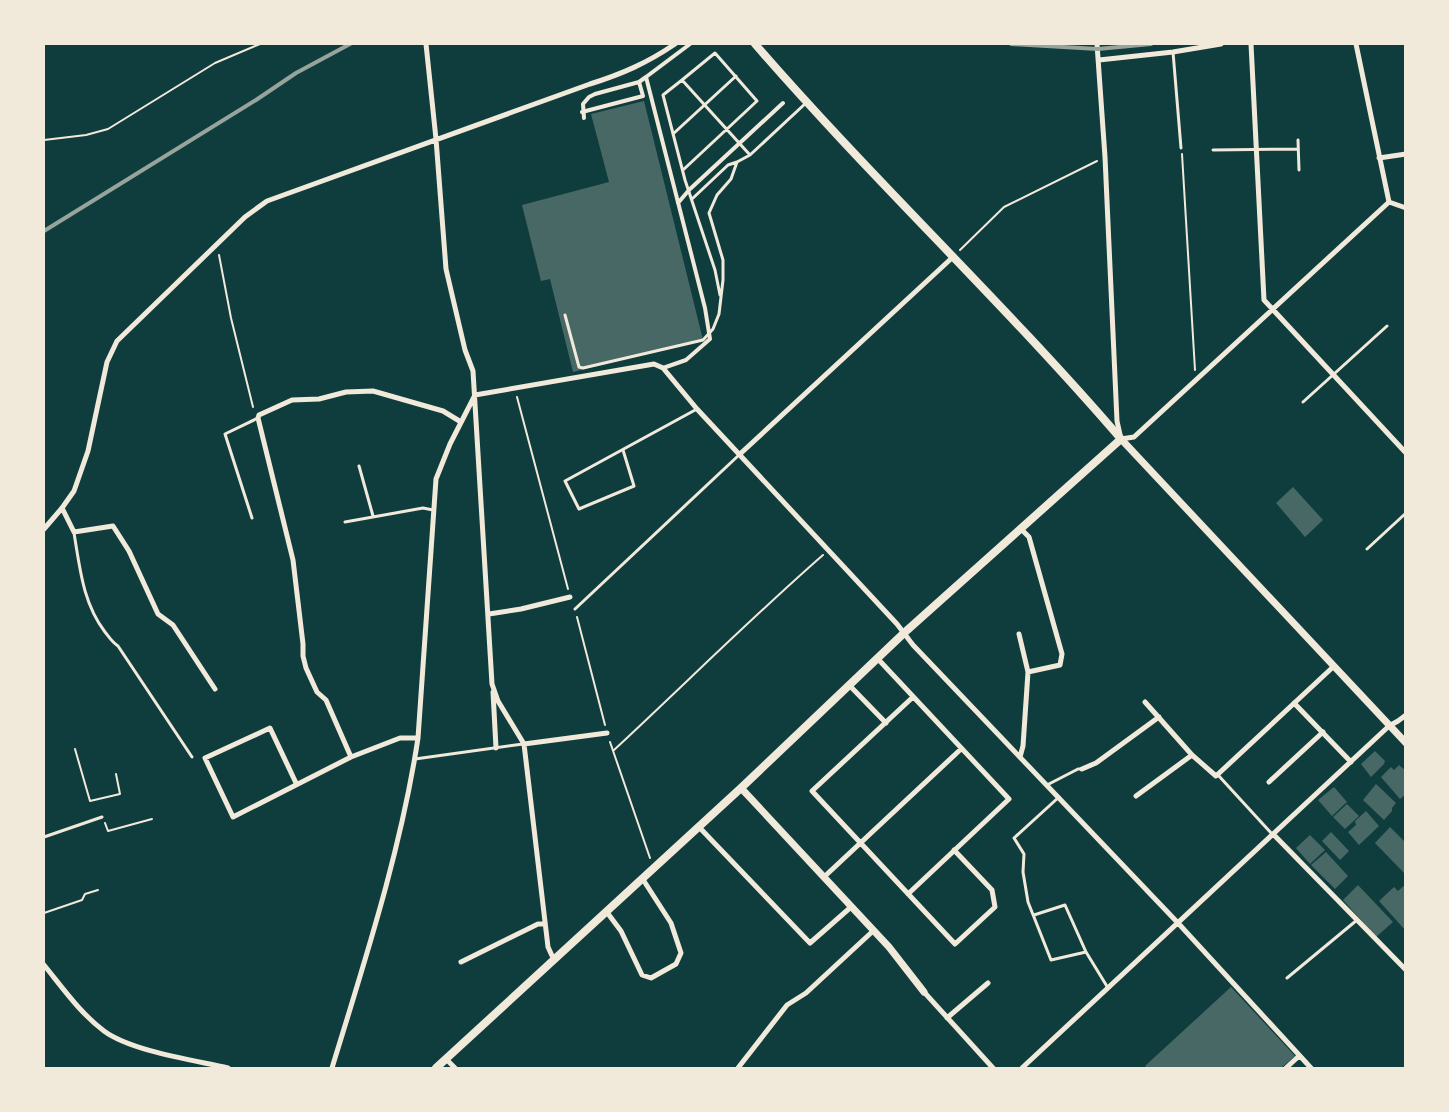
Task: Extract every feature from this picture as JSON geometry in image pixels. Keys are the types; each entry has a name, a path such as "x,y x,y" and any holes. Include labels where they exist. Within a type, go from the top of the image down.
{"main road":[{"path":"436,1068 741,788 904,633 1122,439 755,44"}],"street":[{"path":"426,44 446,269 465,350 473,371 496,748"},
{"path":"44,529 74,491 88,451 107,362 117,342 245,217 267,201 590,84 624,74 675,44"},
{"path":"584,118 583,105 589,97 639,82 690,44"},
{"path":"1097,44 1105,157 1117,421 1122,439 1406,743"},
{"path":"1099,60 1221,44"},
{"path":"1251,44 1264,300 1406,453"},
{"path":"1356,44 1378,158 1389,201"},
{"path":"646,76 705,308 710,339 686,360 663,368"},
{"path":"582,112 624,104 643,96 639,82"},
{"path":"678,204 689,190 783,103"},
{"path":"1378,158 1406,154"},
{"path":"1122,439 1134,437 1389,201"},
{"path":"1389,201 1406,208"},
{"path":"740,454 954,256"},
{"path":"475,395 654,364 663,368 904,633 1178,923 1311,1068"},
{"path":"351,757 326,700 317,692 304,662 293,560 258,418 259,415 292,400 319,399 346,392 373,391 444,411 461,422"},
{"path":"332,1068 372,939 415,759 436,479 475,395"},
{"path":"62,508 74,532 113,526 129,551 158,614 173,625 215,689"},
{"path":"1021,530 1029,537 1062,654 1060,665 1028,672"},
{"path":"489,614 570,597"},
{"path":"1019,634 1028,672 1023,746 1020,757"},
{"path":"878,659 1009,799 908,894"},
{"path":"1145,702 1192,755 1216,776 1333,667"},
{"path":"492,684 498,701 524,744 548,947 554,960"},
{"path":"850,686 886,723"},
{"path":"913,697 812,790 955,944 995,907 992,890 954,850"},
{"path":"1294,703 1351,762"},
{"path":"1022,1068 1389,726 1406,715"},
{"path":"1082,769 1096,764 1159,717"},
{"path":"296,783 270,728 206,758 233,817 351,757 400,738 418,738"},
{"path":"1269,782 1323,732"},
{"path":"524,744 608,733"},
{"path":"824,877 962,749"},
{"path":"1136,796 1192,755"},
{"path":"741,788 889,947 924,992 993,1068"},
{"path":"698,826 810,943 851,907"},
{"path":"1274,835 1406,969"},
{"path":"606,911 621,931 642,975 651,978 676,964 681,953 671,922 642,878"},
{"path":"461,962 538,924 545,924"},
{"path":"738,1068 787,1005 806,993 873,931"},
{"path":"44,965 86,1015 104,1031 127,1044 228,1068"},
{"path":"948,1018 988,983"},
{"path":"1286,1068 1299,1056"},
{"path":"446,1059 455,1068"}],"lane":[{"path":"1173,52 1181,148"},
{"path":"683,170 758,101 715,53 663,95 685,180 715,270 721,299"},
{"path":"673,134 736,76"},
{"path":"682,80 750,154"},
{"path":"692,199 728,165 750,154 807,102"},
{"path":"1298,140 1299,171"},
{"path":"1213,150 1297,149"},
{"path":"565,315 579,367 587,369 703,340 716,322 721,299 723,260 710,213 717,195 731,180 737,162"},
{"path":"1303,402 1388,326"},
{"path":"623,450 634,486 579,509 565,481 698,409"},
{"path":"252,518 225,434 258,418"},
{"path":"574,609 740,454"},
{"path":"359,466 373,516"},
{"path":"345,522 423,508 433,510"},
{"path":"1367,549 1406,513"},
{"path":"74,532 82,584 96,619 113,643 118,646 192,758"},
{"path":"415,759 524,744"},
{"path":"1047,785 1082,769"},
{"path":"1217,775 1274,835"},
{"path":"1059,797 1014,838 1024,854 1023,872 1028,902 1051,960 1086,952"},
{"path":"44,837 102,818"},
{"path":"1034,915 1065,905 1086,952 1108,988"},
{"path":"1287,978 1357,920"}],"path":[{"path":"44,140 86,135 108,129 215,63 260,44"},
{"path":"1181,148 1196,380"},
{"path":"954,256 1004,207 1105,157"},
{"path":"217,243 231,318 258,418"},
{"path":"514,388 570,597"},
{"path":"614,751 739,633 761,609 829,550"},
{"path":"574,609 608,733 648,856 656,866"},
{"path":"75,749 90,801 120,794 116,774"},
{"path":"102,818 108,831 152,819"},
{"path":"44,913 82,900 85,894 98,890"}],"building":[{"path":"644,101 703,340 573,372 550,279 541,281 522,205 609,182 591,114"},
{"path":"1293,487 1323,520 1305,537 1276,503"},
{"path":"1375,751 1385,761 1371,777 1361,764"},
{"path":"1399,765 1406,771 1406,794 1400,799 1381,777 1391,767 1394,770"},
{"path":"1376,784 1396,803 1384,820 1363,800"},
{"path":"1334,787 1347,802 1332,816 1318,800"},
{"path":"1347,804 1359,816 1345,829 1333,817"},
{"path":"1366,811 1379,826 1359,845 1348,832 1356,825 1355,821"},
{"path":"1390,827 1406,843 1406,875 1375,843"},
{"path":"1331,832 1349,851 1340,860 1322,841"},
{"path":"1310,835 1325,850 1310,864 1296,848"},
{"path":"1326,852 1348,876 1335,889 1311,865"},
{"path":"1406,884 1406,931 1379,901 1394,887 1398,891"},
{"path":"1358,885 1393,922 1376,937 1343,900"},
{"path":"1231,987 1295,1056 1281,1068 1147,1068 1145,1066"}],"railway":[{"path":"44,231 296,73 350,44"},
{"path":"1011,44 1098,49 1151,44"}]}
